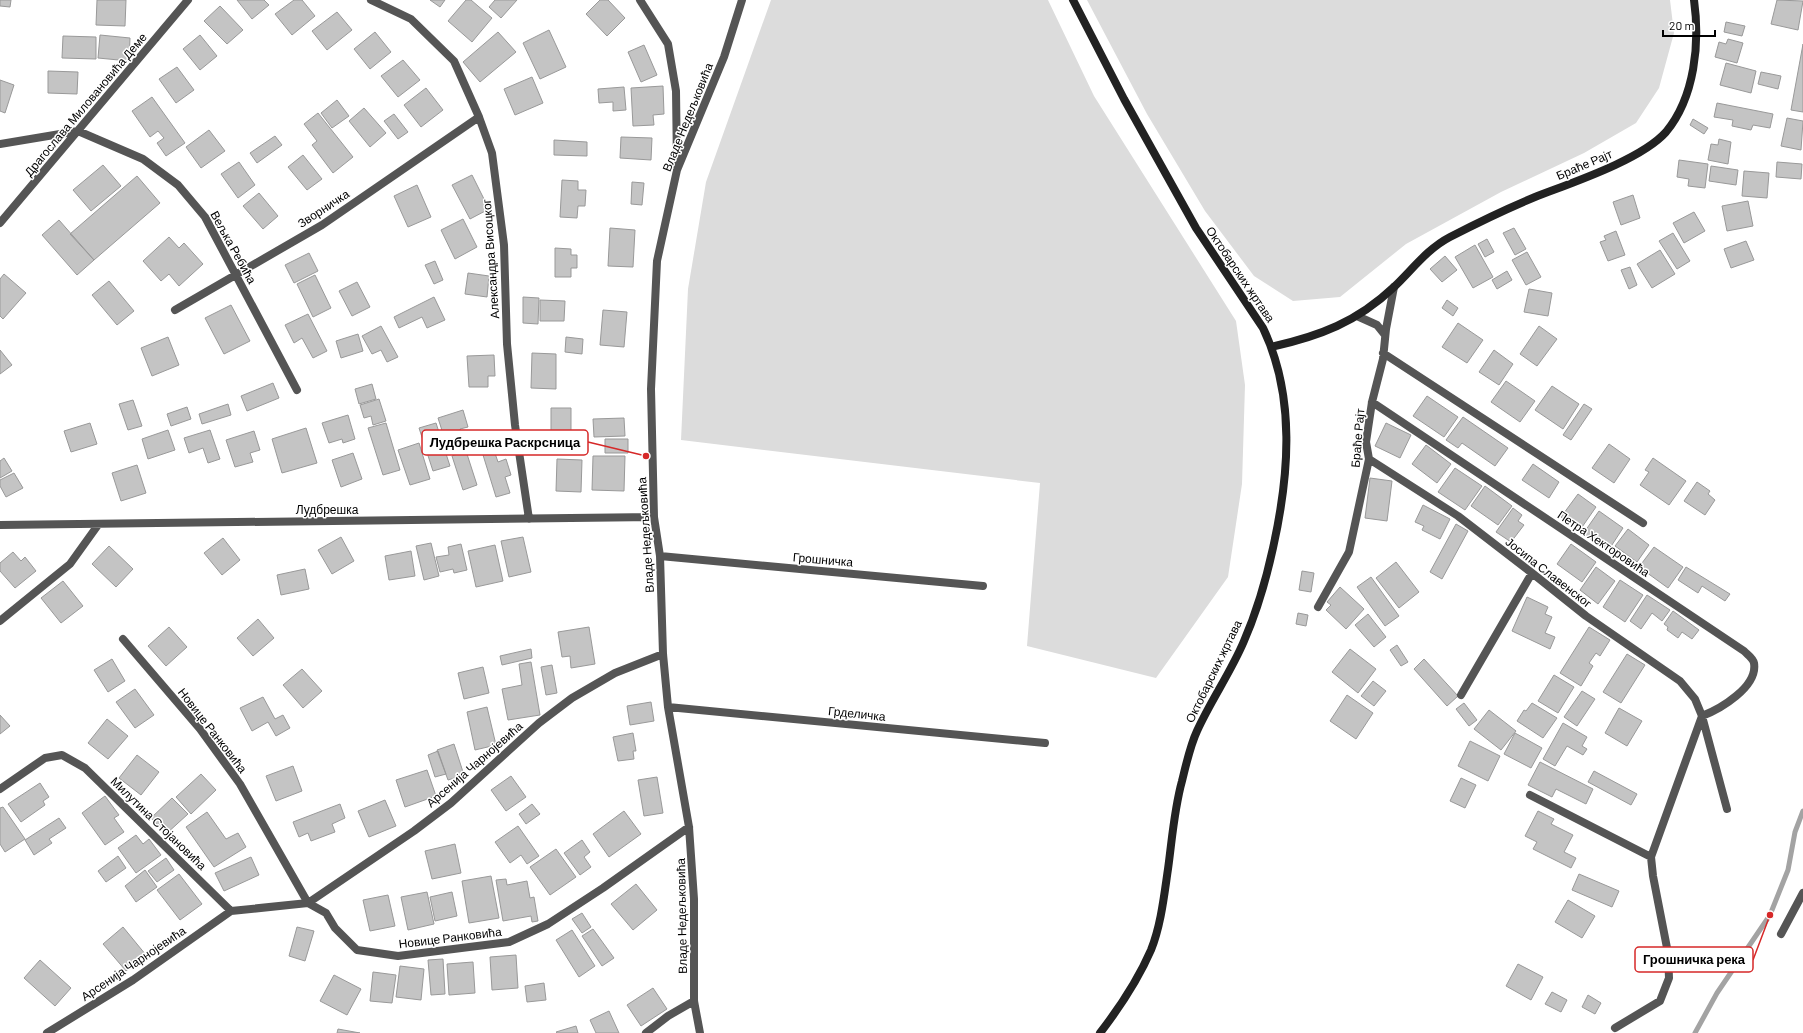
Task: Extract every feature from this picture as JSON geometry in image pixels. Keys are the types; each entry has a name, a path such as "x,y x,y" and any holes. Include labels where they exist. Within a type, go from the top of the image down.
{"street":[{"name":"Драгослава Миловановића Деме","path":"0,223 188,0"},
{"name":"Александра Висоцког","path":"371,0 411,19 454,61 479,117 492,153 504,245 507,344 515,425 529,519"},
{"path":"640,0 668,44 676,91 677,170"},
{"name":"Владе Недељковића","path":"700,1033 694,1001 694,898 689,827 668,707 662,654 660,556 654,517 651,389 657,261 677,170 724,57 742,0"},
{"name":"Октобарских жртава","path":"1074,0 1124,99 1196,228 1263,328 1271,347 1280,377 1287,457 1281,510 1264,586 1244,642 1197,731 1181,783 1171,831 1168,868 1161,911 1151,949 1134,986 1100,1033"},
{"name":"Браће Рајт","path":"1271,347 1319,334 1357,316 1394,287 1425,255 1450,237 1526,200 1614,165 1656,143 1674,122 1681,109 1689,84 1697,42 1694,0"},
{"name":"Зворничка","path":"175,310 322,225 479,117"},
{"path":"0,144 78,131"},
{"name":"Вељка Ребића","path":"78,131 144,159 178,185 205,217 253,310 297,390"},
{"name":"Браће Рајт","path":"1318,608 1349,552 1369,459 1366,442 1372,402 1383,353 1394,287"},
{"path":"1357,316 1377,325 1385,335"},
{"path":"1383,353 1643,523"},
{"name":"Петра Хекторовића","path":"1372,402 1744,651 1752,658 1754,664 1750,679 1730,702 1702,716"},
{"name":"Јосипа Славенског","path":"1369,459 1458,516 1586,616 1680,681 1695,699 1702,716 1726,809"},
{"name":"Лудбрешка","path":"2,526 98,525 207,521 343,522 654,517"},
{"path":"0,621 70,564 98,525"},
{"name":"Грошничка","path":"660,556 983,586"},
{"path":"1461,695 1532,573"},
{"name":"Новице Ранковића","path":"123,639 200,729 240,784 308,903 326,913 336,928 356,950 398,956 508,942 548,924 603,888 689,827"},
{"name":"Арсенија Чарнојевића","path":"308,903 414,831 451,803 539,723 572,698 615,673 662,654"},
{"name":"Грделичка","path":"668,707 1045,744"},
{"path":"1615,1028 1660,1001 1669,978 1668,953 1653,876 1651,857 1702,716"},
{"name":"Милутина Стојановића","path":"0,789 45,758 62,755 85,768 231,911"},
{"path":"1530,795 1651,857"},
{"path":"1781,934 1803,894"},
{"path":"231,911 308,903"},
{"name":"Арсенија Чарнојевића","path":"47,1033 133,980 231,911"},
{"path":"646,1033 668,1016 694,1001"}],"shaded area":[{"path":"771,0 1048,0 1094,96 1236,321 1245,385 1242,484 1228,577 1156,678 1027,646 1040,483 681,440 688,289 706,182"},
{"path":"1087,0 1670,0 1674,33 1659,88 1636,123 1584,153 1501,192 1406,244 1340,297 1293,301 1254,276 1205,211 1147,114"}],"building":[{"path":"0,0 11,0 10,7 0,6"},
{"path":"97,0 126,0 125,26 96,25"},
{"path":"237,0 264,0 269,5 252,19"},
{"path":"294,0 302,0 315,16 292,35 275,14"},
{"path":"430,0 445,0 440,7"},
{"path":"466,0 471,0 492,18 472,42 448,21"},
{"path":"495,0 517,0 501,18 489,7"},
{"path":"600,0 608,0 625,18 607,36 586,14"},
{"path":"1777,0 1803,1 1798,30 1771,24"},
{"path":"220,6 243,30 227,44 204,21"},
{"path":"337,12 352,30 327,50 312,31"},
{"path":"1726,22 1745,26 1742,36 1724,32"},
{"path":"549,30 566,67 540,79 523,43"},
{"path":"375,32 391,52 370,69 354,49"},
{"path":"498,32 516,52 480,82 463,62"},
{"path":"100,35 130,38 129,61 98,58"},
{"path":"200,35 217,56 200,70 183,49"},
{"path":"63,36 96,37 96,59 62,58"},
{"path":"1728,39 1743,43 1737,63 1715,57 1719,42 1726,44"},
{"path":"1803,44 1803,112 1791,110"},
{"path":"644,45 657,75 641,82 628,52"},
{"path":"403,60 420,80 398,97 381,76"},
{"path":"1726,63 1756,71 1751,93 1720,85"},
{"path":"177,67 194,90 176,103 159,79"},
{"path":"48,71 78,72 77,94 48,93"},
{"path":"1761,72 1781,76 1778,89 1758,84"},
{"path":"532,77 543,103 515,115 504,89"},
{"path":"0,80 14,85 5,113 0,111"},
{"path":"663,86 664,114 653,115 654,125 633,126 631,88"},
{"path":"624,87 626,110 613,111 613,102 599,103 598,89"},
{"path":"426,88 443,110 421,127 404,105"},
{"path":"152,97 185,143 166,156 157,143 164,138 158,131 150,137 132,111"},
{"path":"337,100 349,116 332,128 321,113"},
{"path":"1717,103 1773,114 1770,128 1753,125 1751,130 1732,126 1733,120 1714,117"},
{"path":"364,108 386,133 370,147 349,121"},
{"path":"318,113 353,157 333,173 312,145 317,141 304,124"},
{"path":"394,114 408,132 398,139 384,121"},
{"path":"1787,118 1803,121 1801,150 1781,146"},
{"path":"1693,119 1708,128 1704,134 1690,125"},
{"path":"209,130 225,151 201,168 186,147"},
{"path":"275,136 282,145 257,163 250,153"},
{"path":"621,137 652,138 651,160 620,158"},
{"path":"1719,139 1731,142 1728,164 1708,160 1711,144 1718,145"},
{"path":"554,140 587,142 587,156 554,155"},
{"path":"303,155 322,179 307,190 288,167"},
{"path":"1679,160 1708,164 1705,188 1688,186 1689,179 1677,177"},
{"path":"239,162 255,185 238,198 221,174"},
{"path":"1777,162 1802,164 1801,179 1776,177"},
{"path":"103,165 121,186 91,211 73,190"},
{"path":"1711,166 1738,170 1736,185 1709,181"},
{"path":"1744,171 1769,173 1767,198 1742,196"},
{"path":"472,175 489,209 470,219 452,185"},
{"path":"137,176 160,203 94,260 70,234"},
{"path":"562,180 578,181 578,190 586,190 585,206 578,206 577,218 560,217"},
{"path":"632,182 644,183 642,205 631,204"},
{"path":"417,185 431,217 408,227 394,196"},
{"path":"259,193 278,216 263,229 243,206"},
{"path":"1633,195 1640,218 1621,225 1613,202"},
{"path":"1748,201 1753,226 1727,231 1722,206"},
{"path":"1694,212 1705,231 1684,243 1673,223"},
{"path":"463,219 477,247 455,259 441,230"},
{"path":"59,220 94,260 77,275 42,235"},
{"path":"610,228 635,230 633,267 608,266"},
{"path":"1514,228 1526,249 1515,255 1503,233"},
{"path":"1616,231 1625,255 1608,261 1600,242 1606,240 1604,236"},
{"path":"1673,233 1690,261 1677,269 1659,241"},
{"path":"169,237 179,248 184,243 203,264 179,286 169,274 161,281 143,261"},
{"path":"1487,239 1494,252 1485,257 1478,244"},
{"path":"1746,241 1754,260 1731,268 1724,249"},
{"path":"1475,245 1493,277 1473,288 1455,257"},
{"path":"555,248 571,249 571,255 577,255 577,268 571,268 571,277 555,277"},
{"path":"1660,250 1675,274 1652,288 1637,264"},
{"path":"1527,252 1541,277 1526,285 1512,260"},
{"path":"309,253 318,271 294,283 285,265"},
{"path":"1445,256 1457,270 1442,282 1430,269"},
{"path":"435,261 443,280 434,284 425,265"},
{"path":"1630,267 1637,285 1629,289 1621,270"},
{"path":"1507,271 1512,280 1497,289 1492,280"},
{"path":"468,273 489,276 487,297 465,294"},
{"path":"4,274 26,293 3,319 0,316 0,279"},
{"path":"315,275 331,308 313,317 297,284"},
{"path":"109,281 134,311 117,325 92,295"},
{"path":"357,282 370,307 352,316 339,291"},
{"path":"1529,289 1552,293 1548,316 1524,312"},
{"path":"434,297 445,320 427,328 422,317 399,328 394,317"},
{"path":"523,297 539,298 538,324 523,323"},
{"path":"540,300 565,301 564,321 540,321"},
{"path":"1447,300 1458,308 1453,316 1442,308"},
{"path":"231,305 250,341 224,354 205,318"},
{"path":"603,310 627,312 624,347 600,345"},
{"path":"308,314 327,351 313,358 302,338 294,343 285,325"},
{"path":"1458,323 1483,340 1467,363 1442,347"},
{"path":"381,326 398,357 387,362 381,350 372,354 362,336"},
{"path":"1539,326 1557,339 1537,366 1520,354"},
{"path":"358,334 363,351 341,358 336,341"},
{"path":"168,337 179,365 152,376 141,348"},
{"path":"566,337 583,339 582,354 565,352"},
{"path":"0,350 12,365 0,374"},
{"path":"1494,350 1513,364 1499,385 1479,372"},
{"path":"532,353 556,354 556,389 531,388"},
{"path":"494,355 495,376 488,376 488,387 469,387 467,356"},
{"path":"1506,381 1535,401 1520,422 1491,402"},
{"path":"273,383 279,398 247,411 241,396"},
{"path":"372,384 376,399 359,404 355,389"},
{"path":"1552,386 1579,404 1563,429 1535,410"},
{"path":"1427,396 1458,417 1444,437 1413,416"},
{"path":"379,399 386,421 373,425 371,416 364,418 360,405"},
{"path":"133,400 142,426 128,430 119,404"},
{"path":"228,404 231,415 202,424 199,414"},
{"path":"1584,404 1592,409 1571,440 1563,435"},
{"path":"187,407 191,419 171,426 167,414"},
{"path":"551,408 571,408 571,435 551,435"},
{"path":"463,410 468,427 460,429 463,438 446,443 438,418"},
{"path":"348,415 355,439 343,443 342,439 329,443 322,423"},
{"path":"1463,417 1508,448 1495,466 1462,443 1458,448 1446,440"},
{"path":"624,418 625,436 594,437 593,419"},
{"path":"90,423 97,444 71,452 64,431"},
{"path":"386,423 400,470 383,475 368,428"},
{"path":"436,423 450,466 433,471 419,428"},
{"path":"1386,423 1411,435 1400,458 1375,446"},
{"path":"306,428 317,463 282,473 272,439"},
{"path":"168,430 175,450 148,459 142,439"},
{"path":"210,430 220,459 208,463 203,448 189,453 184,438"},
{"path":"254,431 260,450 250,453 253,462 235,467 226,440"},
{"path":"490,439 498,462 506,459 511,475 505,477 510,493 496,497 479,442"},
{"path":"605,439 628,439 628,453 605,453"},
{"path":"419,443 430,479 410,485 398,450"},
{"path":"1609,444 1630,459 1614,483 1592,468"},
{"path":"1426,445 1451,464 1437,483 1412,464"},
{"path":"466,451 477,485 463,490 452,456"},
{"path":"353,453 362,479 341,487 332,460"},
{"path":"593,456 625,456 624,491 592,490"},
{"path":"4,458 12,471 0,478 0,461"},
{"path":"1653,458 1686,481 1669,505 1640,485 1649,472 1645,470"},
{"path":"557,459 582,460 581,492 556,491"},
{"path":"1533,464 1559,482 1549,498 1522,480"},
{"path":"137,465 146,493 121,501 112,473"},
{"path":"1455,468 1482,486 1465,510 1438,492"},
{"path":"14,473 23,488 6,497 0,486 0,480"},
{"path":"1370,478 1392,481 1387,521 1365,518"},
{"path":"1697,482 1710,491 1708,494 1715,500 1705,515 1684,501"},
{"path":"1485,486 1512,506 1498,525 1471,506"},
{"path":"1578,494 1596,507 1580,530 1561,517"},
{"path":"1423,505 1450,519 1440,539 1422,530 1424,526 1415,522"},
{"path":"1513,508 1522,515 1518,521 1524,525 1511,542 1496,532"},
{"path":"1599,511 1623,528 1608,551 1583,534"},
{"path":"1456,524 1468,531 1442,579 1430,572"},
{"path":"1628,529 1649,545 1637,562 1615,546"},
{"path":"341,537 354,561 332,574 318,550"},
{"path":"523,537 531,572 509,577 501,541"},
{"path":"223,538 240,560 222,575 204,553"},
{"path":"431,543 439,576 424,580 416,546"},
{"path":"461,544 467,570 454,573 453,569 440,572 436,557 449,555 448,547"},
{"path":"1571,544 1596,562 1582,582 1557,564"},
{"path":"495,545 503,581 476,587 468,551"},
{"path":"109,546 133,569 116,587 92,564"},
{"path":"1654,547 1683,567 1668,588 1639,567"},
{"path":"411,551 415,576 389,580 385,556"},
{"path":"13,552 21,561 25,557 36,571 15,588 0,571 0,563"},
{"path":"1396,562 1419,592 1399,608 1376,578"},
{"path":"1596,567 1615,581 1598,604 1580,590"},
{"path":"1686,567 1730,594 1725,601 1702,586 1698,593 1678,580"},
{"path":"305,569 309,589 281,595 277,575"},
{"path":"1302,571 1314,573 1311,592 1299,590"},
{"path":"1371,577 1399,616 1385,626 1357,587"},
{"path":"1620,580 1643,595 1625,622 1603,607"},
{"path":"63,581 83,606 61,623 41,598"},
{"path":"1340,587 1364,609 1346,629 1326,610 1331,605 1327,602"},
{"path":"1647,595 1670,610 1662,621 1652,613 1641,629 1630,621"},
{"path":"1527,597 1548,607 1545,614 1552,617 1545,633 1555,637 1550,649 1512,631"},
{"path":"1673,611 1699,630 1692,639 1682,632 1678,638 1667,630 1668,627 1664,624"},
{"path":"1298,613 1308,615 1306,626 1296,624"},
{"path":"1368,614 1386,637 1374,647 1355,625"},
{"path":"258,619 274,638 253,656 237,638"},
{"path":"169,627 187,647 166,666 148,646"},
{"path":"589,627 595,664 571,668 570,656 562,657 558,632"},
{"path":"1589,627 1610,640 1600,656 1596,653 1589,663 1593,666 1581,686 1560,673"},
{"path":"1397,645 1408,662 1401,666 1390,650"},
{"path":"531,649 532,658 502,665 500,656"},
{"path":"1350,649 1376,669 1358,693 1332,672"},
{"path":"1627,654 1645,665 1621,703 1603,692"},
{"path":"112,659 125,681 108,692 94,670"},
{"path":"1424,659 1458,696 1447,706 1414,669"},
{"path":"531,662 540,715 508,720 502,689 522,685 519,664"},
{"path":"552,665 557,693 546,695 541,667"},
{"path":"483,667 489,693 464,699 458,673"},
{"path":"302,669 322,691 303,708 283,685"},
{"path":"1554,675 1574,687 1558,713 1538,701"},
{"path":"1373,681 1386,691 1374,706 1361,696"},
{"path":"135,689 154,715 135,728 116,702"},
{"path":"1582,691 1595,699 1577,726 1564,717"},
{"path":"1347,695 1373,713 1356,739 1330,721"},
{"path":"263,697 275,719 283,715 290,728 276,736 268,722 252,731 240,708"},
{"path":"651,702 654,721 630,725 627,706"},
{"path":"1464,703 1477,720 1469,726 1456,709"},
{"path":"1532,703 1557,718 1543,738 1517,721 1524,710 1526,711"},
{"path":"487,707 496,745 475,750 467,712"},
{"path":"1619,708 1642,721 1627,746 1605,733"},
{"path":"1489,710 1516,731 1501,750 1474,729"},
{"path":"0,715 10,726 0,734"},
{"path":"107,719 128,736 108,759 88,743"},
{"path":"1563,723 1587,737 1582,746 1587,749 1583,755 1567,746 1555,766 1543,759"},
{"path":"633,733 636,751 633,751 634,759 618,761 613,737"},
{"path":"1515,733 1542,748 1531,768 1504,754"},
{"path":"1470,741 1500,756 1488,781 1458,766"},
{"path":"454,744 464,775 448,780 437,750"},
{"path":"438,751 446,774 435,777 428,755"},
{"path":"137,755 159,772 141,795 119,778"},
{"path":"1540,762 1593,789 1586,804 1556,789 1552,797 1528,785"},
{"path":"293,766 302,791 276,801 266,776"},
{"path":"427,770 436,796 405,807 396,780"},
{"path":"1594,771 1637,794 1631,805 1588,782"},
{"path":"201,774 216,790 191,814 176,797"},
{"path":"511,776 526,797 506,811 491,790"},
{"path":"657,777 663,813 644,816 638,780"},
{"path":"1461,778 1476,785 1465,808 1450,801"},
{"path":"40,783 49,797 43,801 45,805 21,822 8,804"},
{"path":"105,796 119,815 114,818 124,832 105,845 82,813"},
{"path":"172,798 188,814 166,834 151,818"},
{"path":"385,800 396,826 369,837 358,811"},
{"path":"340,804 345,818 332,824 335,832 311,841 308,833 299,837 293,822"},
{"path":"532,804 540,814 526,824 519,814"},
{"path":"3,807 25,839 5,852 0,844 0,808"},
{"path":"624,811 641,834 609,857 593,834"},
{"path":"1538,811 1554,819 1551,824 1573,835 1564,852 1576,858 1571,868 1533,849 1537,842 1525,836"},
{"path":"207,812 226,839 238,833 246,847 214,867 186,827"},
{"path":"59,818 66,828 49,839 52,843 34,855 25,840"},
{"path":"518,826 539,856 527,864 521,855 510,863 495,842"},
{"path":"136,835 143,844 149,839 161,855 136,873 118,848"},
{"path":"582,840 590,852 584,857 591,867 580,875 564,853"},
{"path":"455,844 461,873 432,879 425,851"},
{"path":"556,849 576,877 550,895 530,867"},
{"path":"118,856 126,868 106,882 98,871"},
{"path":"251,857 259,875 224,891 215,873"},
{"path":"166,858 174,870 157,882 148,871"},
{"path":"145,870 157,887 136,902 125,886"},
{"path":"179,874 202,904 180,920 157,890"},
{"path":"1579,874 1619,891 1612,907 1572,890"},
{"path":"491,876 499,918 469,923 462,881"},
{"path":"506,879 507,885 527,881 530,898 534,897 538,921 532,922 531,916 503,921 496,880"},
{"path":"636,884 657,910 633,930 611,904"},
{"path":"427,892 434,924 408,930 401,897"},
{"path":"452,892 457,916 435,921 430,897"},
{"path":"388,895 395,926 370,931 363,900"},
{"path":"1568,900 1595,916 1582,938 1555,922"},
{"path":"582,913 591,927 582,933 572,919"},
{"path":"123,927 146,955 126,971 103,944"},
{"path":"297,927 314,931 305,961 289,956"},
{"path":"593,929 614,958 602,966 582,936"},
{"path":"572,930 595,966 579,977 556,940"},
{"path":"516,955 518,988 492,990 490,957"},
{"path":"443,959 445,994 431,995 428,960"},
{"path":"40,960 71,988 55,1006 24,978"},
{"path":"473,962 475,993 449,995 447,964"},
{"path":"1518,964 1543,977 1531,1000 1506,986"},
{"path":"400,966 424,969 421,1000 396,997"},
{"path":"373,972 396,975 392,1003 370,1001"},
{"path":"334,975 361,989 347,1015 320,1001"},
{"path":"544,983 546,1000 527,1002 525,986"},
{"path":"653,988 667,1009 641,1026 627,1005"},
{"path":"1552,992 1567,1000 1561,1012 1545,1004"},
{"path":"1588,995 1601,1003 1595,1014 1582,1007"},
{"path":"609,1011 619,1033 596,1033 590,1020"},
{"path":"576,1026 578,1033 556,1032"},
{"path":"338,1029 360,1033 337,1033"}],"waterway":[{"path":"1695,1033 1717,993 1770,915 1788,870 1795,832 1803,811"}],"place":[{"name":"Лудбрешка Раскрсница","path":"646,456"},
{"name":"Грошничка река","path":"1770,915"}]}
